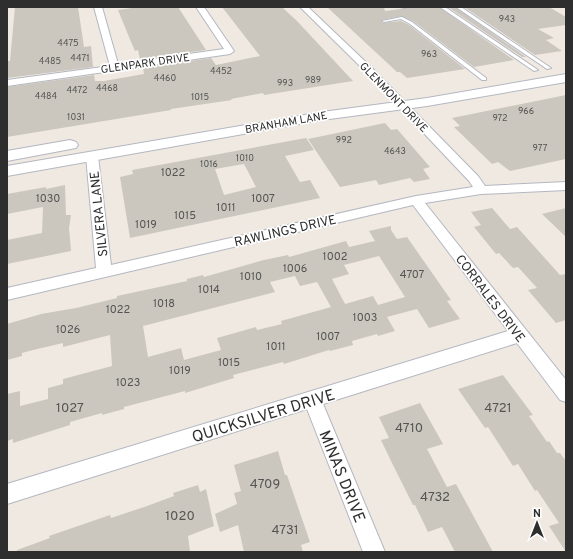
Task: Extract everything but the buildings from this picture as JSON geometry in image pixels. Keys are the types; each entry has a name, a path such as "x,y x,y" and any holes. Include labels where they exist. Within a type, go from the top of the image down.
{"main road":[{"name":"BRANHAM LANE","path":"181,126 536,70 559,70"},
{"name":"BRANHAM LANE","path":"7,171 322,116 402,105 559,70"},
{"path":"7,156 105,140"}],"street":[{"path":"98,7 115,68"},
{"name":"GLENPARK DRIVE","path":"7,83 230,52 200,7"},
{"name":"GLENMONT DRIVE","path":"304,7 331,32 474,179 481,190"},
{"name":"SILVERA LANE","path":"92,156 104,272"},
{"name":"RAWLINGS DRIVE","path":"7,294 416,200 481,190 566,186"},
{"name":"CORRALES DRIVE","path":"416,200 566,394"},
{"name":"QUICKSILVER DRIVE","path":"7,494 519,335"},
{"name":"MINAS DRIVE","path":"312,400 374,552"}],"lane":[{"path":"442,7 536,70"},
{"path":"458,7 559,70"},
{"path":"384,21 402,18 411,23 484,79"}]}
